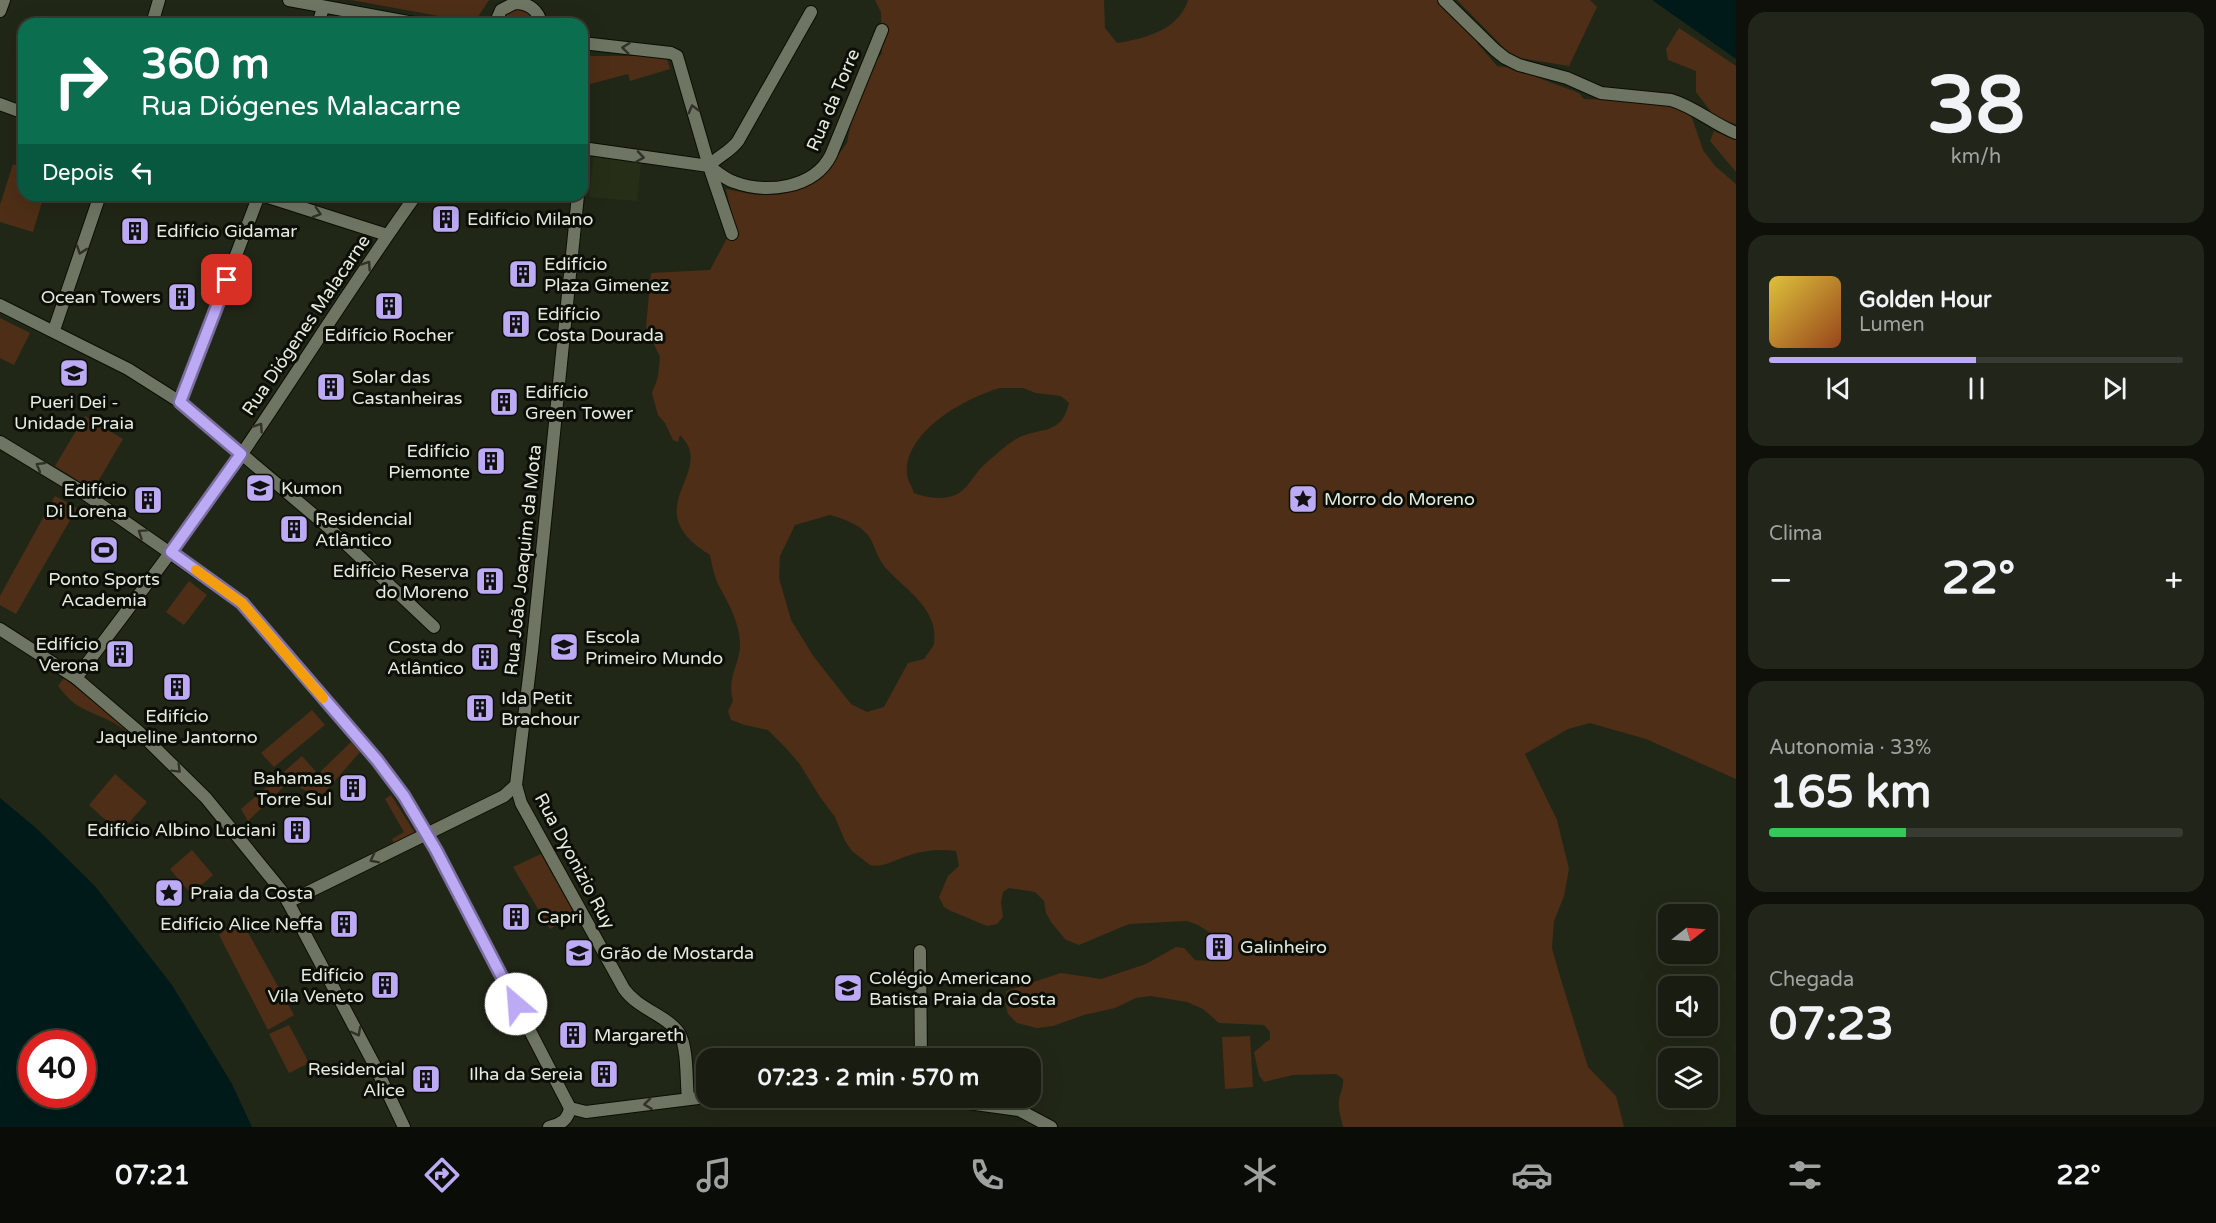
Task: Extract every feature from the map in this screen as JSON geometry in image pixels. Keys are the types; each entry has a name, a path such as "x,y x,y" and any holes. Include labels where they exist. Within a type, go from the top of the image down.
{"street":[{"path":"0,11 4,0"},
{"path":"154,18 159,0"},
{"path":"289,0 383,18"},
{"path":"1444,0 1495,50 1519,65 1567,78 1600,93 1682,103 1736,133"},
{"path":"497,18 510,3 522,3 538,16"},
{"path":"320,18 323,8"},
{"path":"709,166 716,158 732,149 738,141 811,12"},
{"name":"Rua da Torre","path":"709,166 732,181 760,187 800,182 820,170 831,155 882,30"},
{"path":"588,44 671,53 678,56 709,166 732,234"},
{"path":"0,104 18,111"},
{"path":"588,148 709,166"},
{"path":"54,330 98,201"},
{"path":"180,402 259,201"},
{"path":"280,201 387,235"},
{"name":"Rua Diógenes Malacarne","path":"76,678 241,454 412,201"},
{"name":"Rua João Joaquim da Mota","path":"516,785 536,618 577,201"},
{"path":"0,305 129,369 180,402 328,527 434,627"},
{"path":"0,442 81,491 242,603 377,760 404,796 426,833 570,1108 565,1120 549,1127"},
{"path":"0,629 76,678 138,731 206,798 281,890 375,1066 404,1127"},
{"path":"288,902 504,796 516,785"},
{"name":"Rua Dyonizio Ruy","path":"516,785 521,803 624,989 635,1002 674,1027 681,1035 688,1099"},
{"path":"920,951 921,1048"},
{"path":"570,1108 586,1112 696,1098"},
{"path":"1004,1108 1019,1110 1052,1127"}],"shaded area":[{"path":"351,0 489,0 478,17 450,18"},
{"path":"875,0 1104,0 1105,28 1117,43 1149,36 1169,26 1177,19 1188,0 1447,0 1447,10 1451,17 1476,37 1478,44 1497,66 1512,68 1579,93 1584,99 1671,102 1691,115 1703,150 1715,166 1736,184 1736,779 1646,739 1590,723 1568,729 1525,754 1557,820 1569,869 1564,896 1554,921 1552,948 1588,1067 1616,1096 1624,1127 1343,1127 1339,1097 1343,1079 1336,1074 1293,1075 1264,1082 1259,1075 1254,1052 1270,1039 1270,1032 1264,1025 1219,1023 1203,1009 1187,1002 1151,996 1136,998 1115,1008 1084,1015 1053,1026 1037,1028 1017,1023 1008,1014 1005,1003 1006,991 1061,973 1101,979 1146,964 1176,947 1184,948 1195,960 1209,961 1220,952 1222,945 1220,939 1187,921 1129,924 1079,945 1066,940 1051,922 1046,913 1044,901 1035,892 1009,888 1003,892 1001,902 1003,917 997,924 987,926 951,911 944,907 939,897 948,876 959,866 956,851 925,851 884,865 870,865 852,851 835,817 799,763 785,747 768,730 731,720 728,711 733,701 731,684 740,650 738,627 719,586 710,555 688,538 678,521 677,506 690,463 689,449 680,435 678,442 673,440 665,423 658,415 652,393 658,377 660,357 646,327 651,273 710,270 734,225 726,189 751,194 797,188 817,181 826,172 847,143 854,108 873,66 882,53 881,12","holes":["1000,388 1023,388 1036,393 1061,396 1069,403 1061,421 1055,426 1016,439 984,465 968,485 954,496 936,498 914,493 907,475 908,459 925,431 954,409","830,515 852,523 867,533 885,567 926,609 934,631 934,643 924,659 908,663 884,707 867,712 851,704 814,657 791,620 779,578 780,556 795,525"]},
{"path":"1457,0 1590,0 1597,7 1569,66 1513,57"},
{"path":"519,8 532,14 533,18 504,18 506,13"},
{"path":"1679,28 1736,66 1736,124 1715,117 1696,92 1696,71 1668,60 1666,49"},
{"path":"588,56 666,56 670,69 630,81 628,74 588,84"},
{"path":"1714,131 1736,140 1736,172 1710,141"},
{"path":"594,153 641,162 637,201 589,197"},
{"path":"13,164 18,166 18,201 42,201 33,232 0,222 0,205"},
{"path":"0,318 30,333 14,365 0,358"},
{"path":"85,416 123,439 93,490 55,466"},
{"path":"55,496 77,508 16,614 0,605 0,596"},
{"path":"189,581 207,595 184,625 166,612"},
{"path":"64,678 131,731 139,747 122,727 75,704 58,686"},
{"path":"312,710 325,725 274,767 261,753"},
{"path":"351,742 360,752 319,799 293,783 288,783 248,821 241,809 302,756 318,774"},
{"path":"115,774 147,802 120,833 89,805"},
{"path":"391,795 415,833 394,844 392,839 404,832 385,799"},
{"path":"192,850 213,875 191,894 170,869"},
{"path":"541,854 575,915 550,929 513,867"},
{"path":"240,918 294,1015 268,1030 219,935"},
{"path":"289,1025 309,1063 289,1073 269,1034"},
{"path":"1250,1036 1253,1087 1225,1089 1222,1037"}],"water":[{"path":"1652,0 1736,0 1736,59"},
{"path":"0,798 35,827 95,886 172,985 232,1084 252,1127 0,1127"}],"slow traffic":[{"path":"196,570 242,603 323,698"}],"place":[{"name":"Edifício Milano","path":"446,219"},
{"name":"Edifício Gidamar","path":"135,231"},
{"name":"Edifício Plaza Gimenez","path":"523,274"},
{"name":"Ocean Towers","path":"182,297"},
{"name":"Edifício Rocher","path":"389,306"},
{"name":"Edifício Costa Dourada","path":"516,324"},
{"name":"Pueri Dei - Unidade Praia","path":"74,373"},
{"name":"Solar das Castanheiras","path":"331,387"},
{"name":"Edifício Green Tower","path":"504,402"},
{"name":"Edifício Piemonte","path":"491,461"},
{"name":"Kumon","path":"260,488"},
{"name":"Morro do Moreno","path":"1303,499"},
{"name":"Edifício Di Lorena","path":"148,500"},
{"name":"Residencial Atlântico","path":"294,529"},
{"name":"Ponto Sports Academia","path":"104,550"},
{"name":"Edifício Reserva do Moreno","path":"490,581"},
{"name":"Escola Primeiro Mundo","path":"564,647"},
{"name":"Edifício Verona","path":"120,654"},
{"name":"Costa do Atlântico","path":"485,657"},
{"name":"Edifício Jaqueline Jantorno","path":"177,687"},
{"name":"Ida Petit Brachour","path":"480,708"},
{"name":"Bahamas Torre Sul","path":"353,788"},
{"name":"Edifício Albino Luciani","path":"297,830"},
{"name":"Praia da Costa","path":"169,893"},
{"name":"Capri","path":"516,917"},
{"name":"Edifício Alice Neffa","path":"344,924"},
{"name":"Galinheiro","path":"1219,947"},
{"name":"Grão de Mostarda","path":"579,953"},
{"name":"Edifício Vila Veneto","path":"385,985"},
{"name":"Colégio Americano Batista Praia da Costa","path":"848,988"},
{"name":"Margareth","path":"573,1035"},
{"name":"Ilha da Sereia","path":"604,1074"},
{"name":"Residencial Alice","path":"426,1079"}],"route":[{"path":"227,280 180,402 241,454 171,552 242,603 377,760 404,796 436,850 516,1004"}]}
